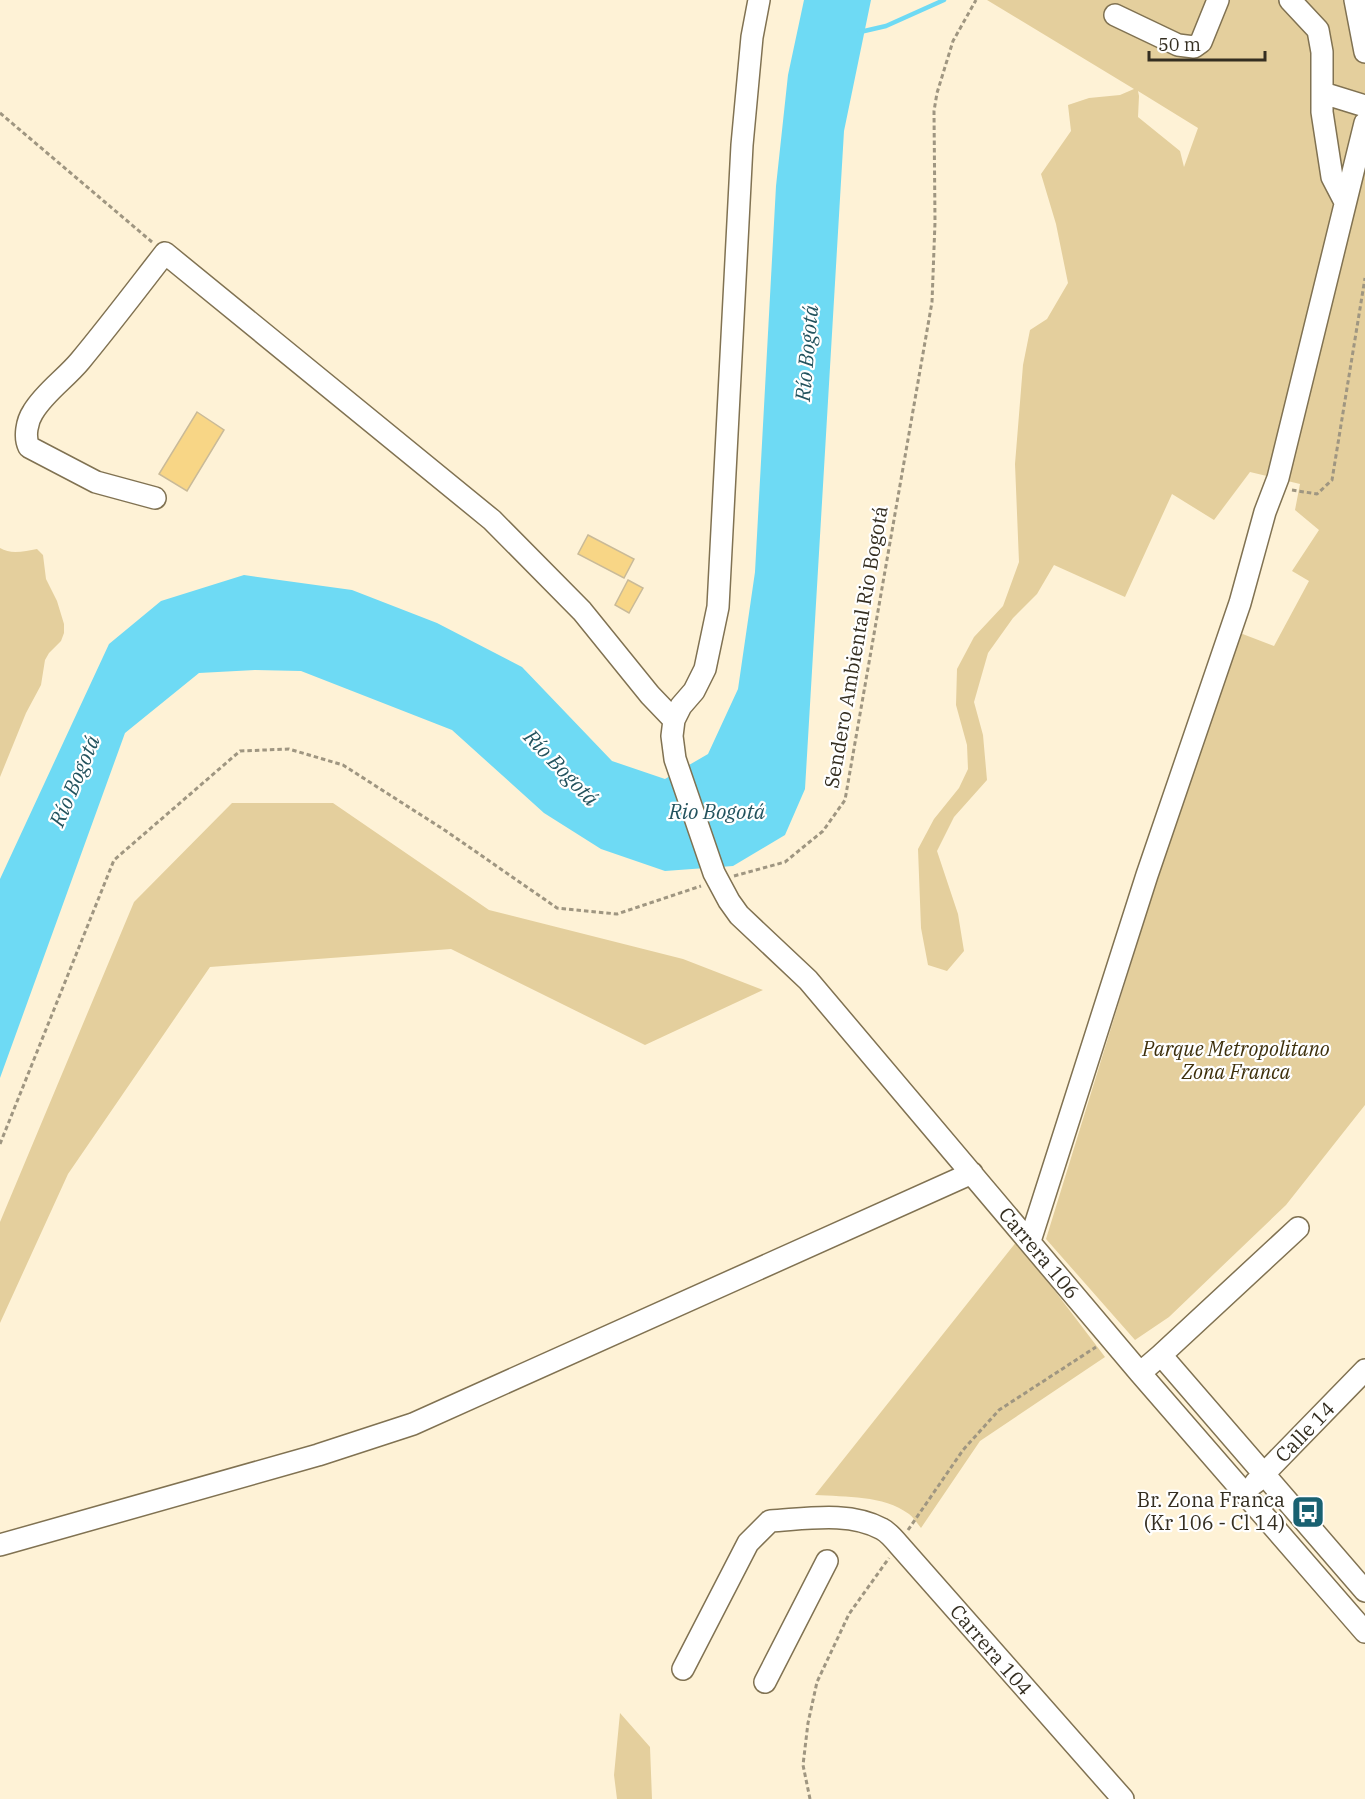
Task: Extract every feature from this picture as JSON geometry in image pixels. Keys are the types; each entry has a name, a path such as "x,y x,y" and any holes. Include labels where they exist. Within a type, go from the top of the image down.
{"street":[{"path":"155,498 96,482 29,447 26,441 26,431 31,414 38,405 79,363 165,253 492,520 582,611 650,695 674,720 681,706 694,691 705,669 718,607 742,145 752,37 759,0"},
{"path":"1115,15 1178,45 1194,47 1201,42 1218,0"},
{"path":"1290,0 1318,30 1322,52 1322,112 1332,177 1345,202"},
{"path":"1355,0 1365,52"},
{"path":"1323,93 1365,106"},
{"path":"1030,1241 1147,874 1240,603 1264,512 1278,478 1365,123"},
{"name":"Carrera 106","path":"674,720 672,736 675,759 716,877 739,915 808,980 1140,1373 1365,1632"},
{"path":"0,1545 318,1455 413,1424 972,1173"},
{"path":"1140,1373 1298,1228"},
{"path":"1161,1355 1365,1591"},
{"name":"Calle 14","path":"1245,1494 1365,1370"},
{"name":"Carrera 104","path":"683,1669 748,1543 770,1521 849,1518 868,1522 884,1530 899,1545 1123,1799"},
{"path":"765,1682 827,1561"}],"path":[{"name":"Sendero Ambiental Rio Bogotá","path":"0,1144 114,860 240,751 289,749 343,765 446,831 557,908 617,914 716,877 785,862 823,831 845,800 932,302 936,222 933,131 937,93 953,41 976,0"},
{"path":"0,113 165,253"},
{"path":"1285,490 1317,494 1332,480 1365,278"}],"green space":[{"name":"Parque Metropolitano Zona Franca","path":"987,0 1365,0 1365,1105 1286,1205 1169,1317 1135,1340 1046,1239 1194,759 1240,633 1274,646 1309,581 1292,571 1319,530 1295,510 1300,484 1250,472 1214,520 1172,494 1125,597 1054,565 1037,594 1013,618 988,653 974,702 983,735 987,780 954,817 937,851 958,914 964,951 947,971 928,965 921,928 918,849 934,819 959,788 968,769 967,745 956,705 957,669 974,637 1003,606 1019,562 1015,464 1023,365 1030,330 1047,319 1068,283 1056,224 1041,174 1071,131 1068,105 1089,98 1120,95 1134,89","holes":["1138,91 1198,128 1184,167 1180,151 1138,117"]},
{"path":"0,548 13,552 37,549 43,555 46,579 57,601 64,624 64,633 61,641 45,660 41,685 26,713 0,777"},
{"path":"232,803 333,803 489,910 683,959 763,990 645,1045 451,949 210,967 68,1174 0,1323 0,1222 134,902"},
{"path":"1017,1241 1105,1357 980,1441 921,1528 909,1514 888,1503 864,1498 815,1495"},
{"path":"620,1713 650,1747 652,1799 617,1799 614,1775"}],"water":[{"name":"Rio Bogotá","path":"804,0 871,0 844,131 805,789 785,835 733,866 665,871 601,849 544,813 452,730 301,671 255,670 199,673 125,733 0,1078 0,879 109,644 161,601 244,575 352,590 437,623 522,667 612,761 665,779 708,754 738,689 755,572 776,186 788,75"}],"building":[{"path":"197,412 224,430 187,491 159,474"},
{"path":"588,535 634,559 624,578 578,554"},
{"path":"628,580 643,588 629,613 615,605"}],"waterway":[{"path":"860,32 886,26 944,0"}],"place":[{"name":"Br. Zona Franca (Kr 106 - Cl 14)","path":"1308,1512"}],"water label":[{"name":"Río Bogotá","path":"807,353"},
{"name":"Río Bogotá","path":"561,768"},
{"name":"Río Bogotá","path":"75,781"}]}
